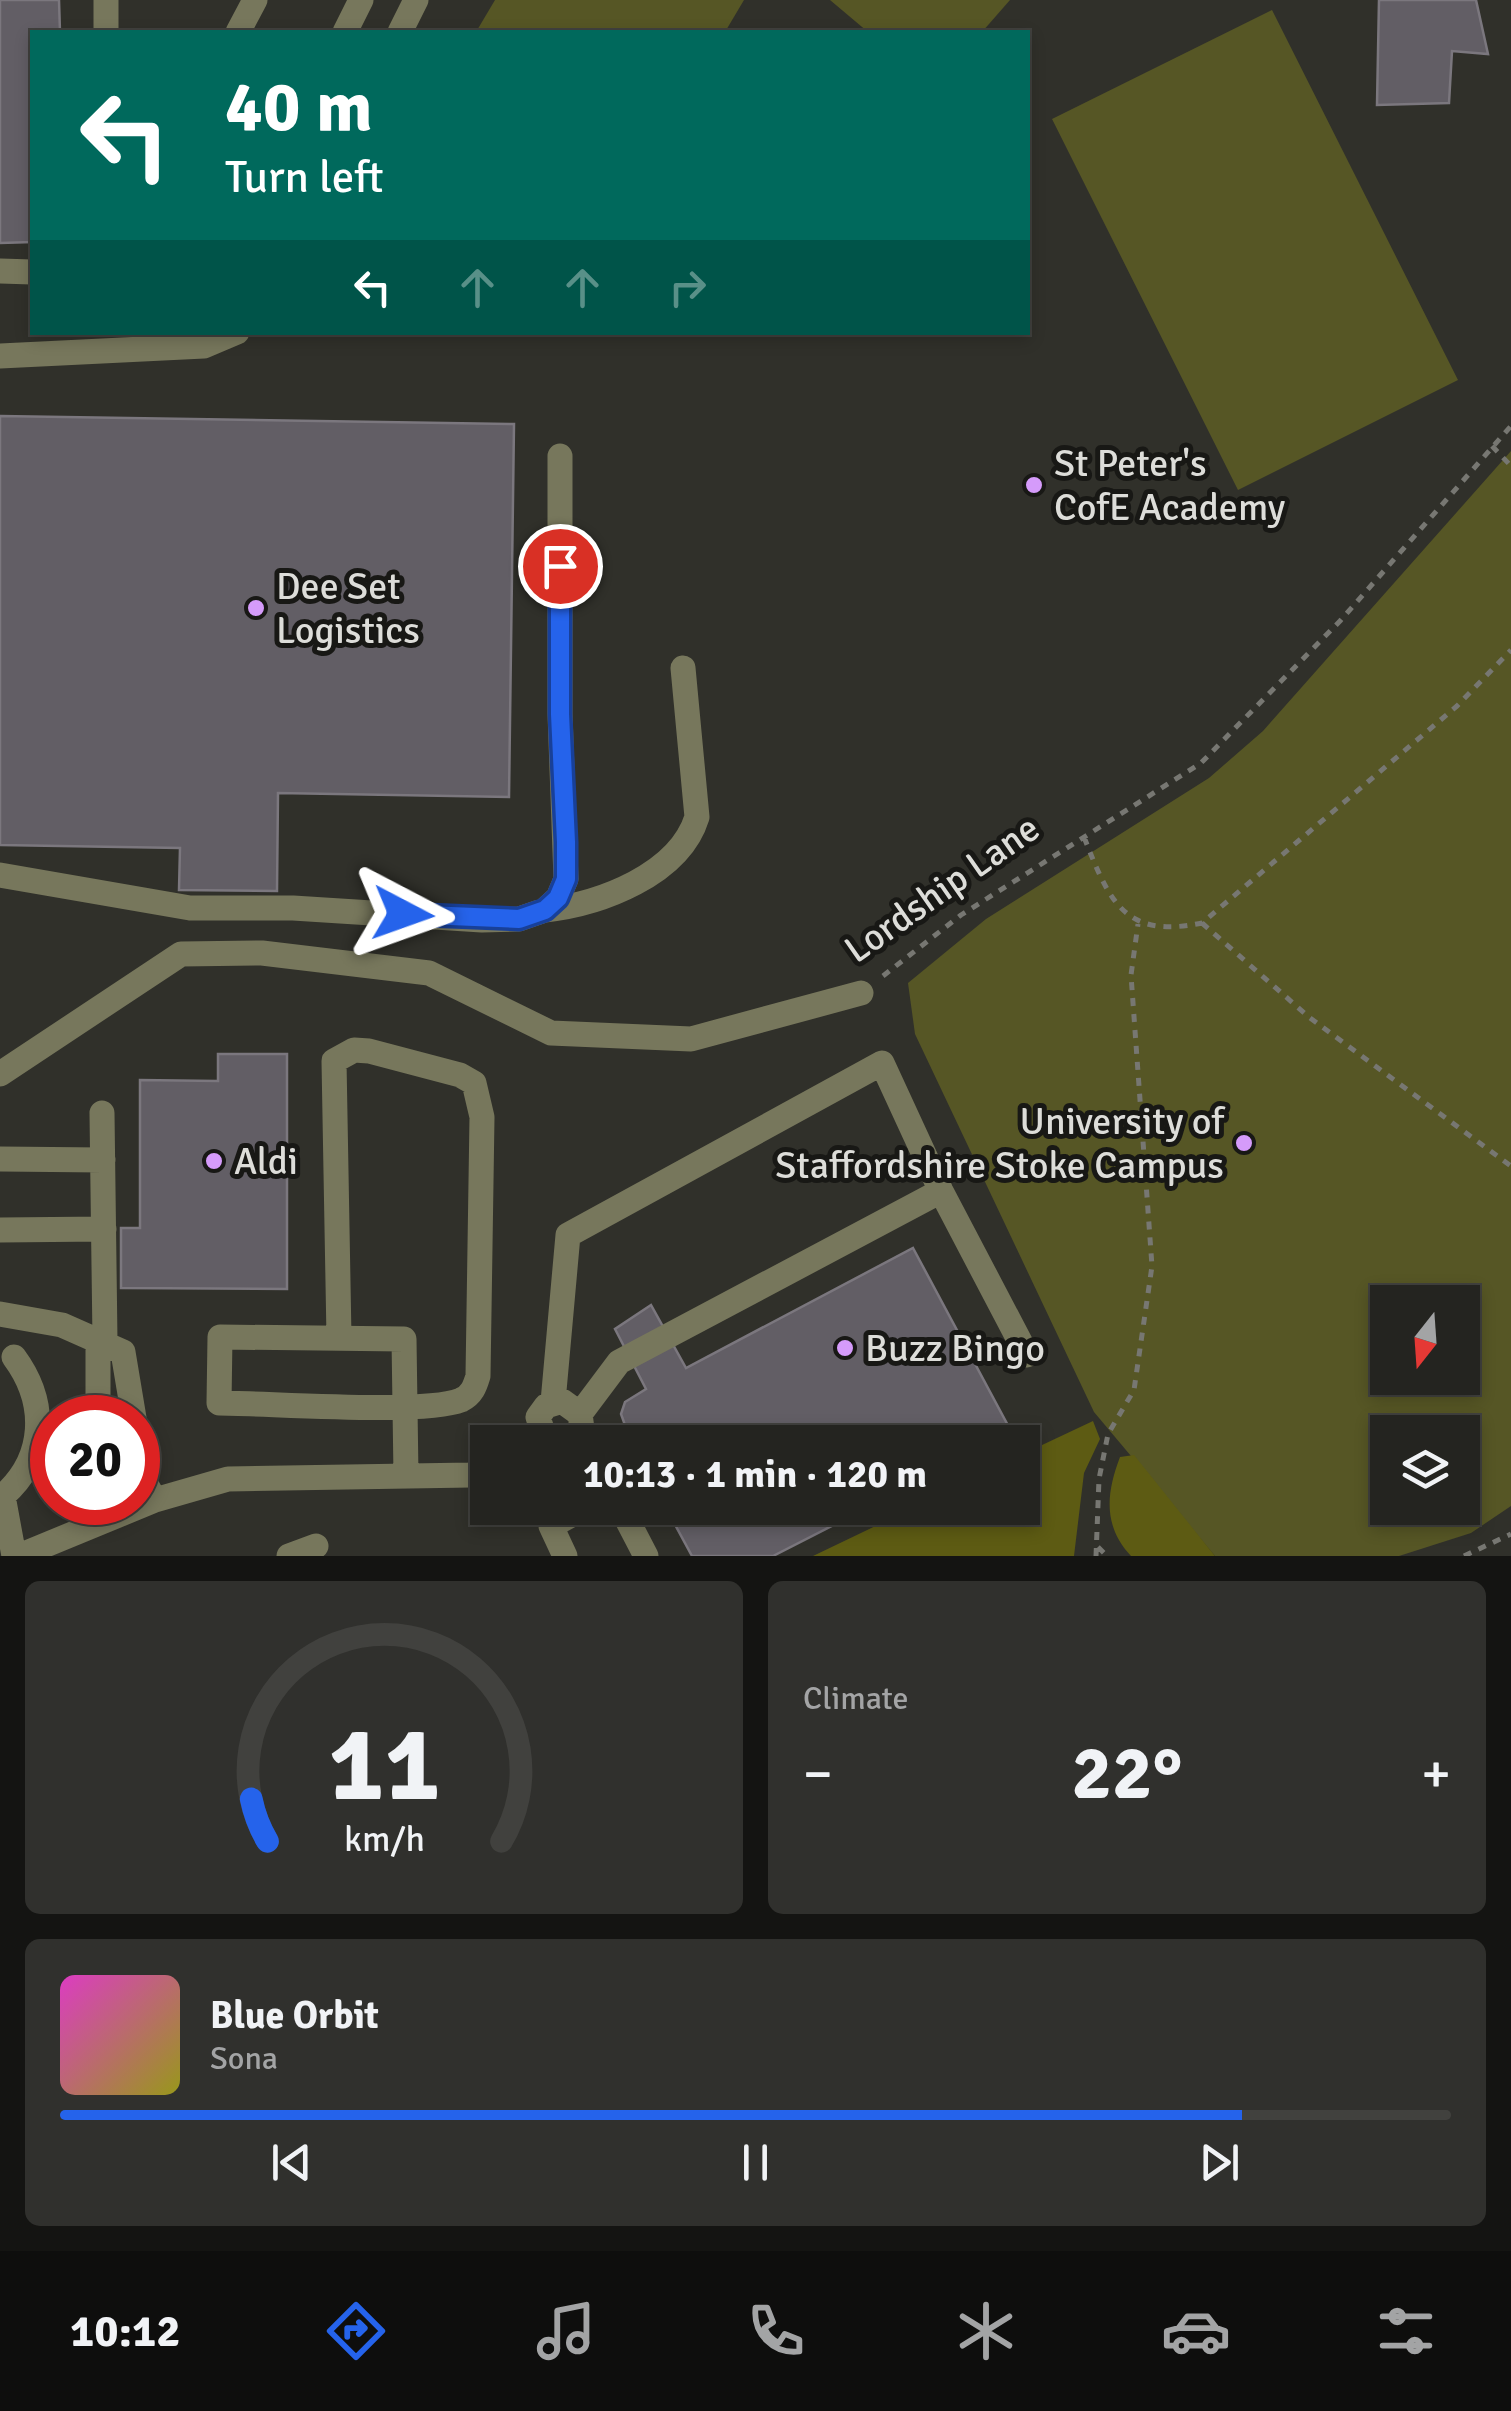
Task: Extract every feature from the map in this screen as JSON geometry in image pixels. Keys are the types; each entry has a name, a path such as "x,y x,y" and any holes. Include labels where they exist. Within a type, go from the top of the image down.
{"street":[{"path":"106,0 106,30"},
{"path":"239,30 255,0"},
{"path":"346,30 362,0"},
{"path":"401,30 416,0"},
{"path":"0,271 30,272"},
{"path":"0,356 204,346 229,335"},
{"path":"545,910 558,898 566,879 560,714 560,456"},
{"path":"0,875 190,908 293,908 482,920 519,919 545,910 583,906 609,896 664,863 690,839 697,817 683,668"},
{"name":"Lordship Lane","path":"0,1074 182,954 262,953 429,973 551,1033 691,1039 861,993"},
{"path":"338,1338 334,1060 354,1050 460,1075 474,1083 482,1117 478,1376 474,1390 463,1400 405,1405 219,1403 220,1337 404,1339 405,1405 406,1476"},
{"path":"538,1425 538,1417 553,1402 568,1235 882,1064 941,1192 1027,1355"},
{"path":"99,1395 104,1229 102,1113"},
{"path":"0,1159 103,1160"},
{"path":"584,1425 619,1362 941,1192"},
{"path":"0,1230 104,1229"},
{"path":"77,1525 27,1554 2,1496 25,1476 34,1458 36,1414 29,1378 7,1359 12,1316 102,1340 123,1352 130,1395"},
{"path":"553,1402 571,1404 578,1425"},
{"path":"160,1499 228,1479 470,1475"},
{"path":"553,1525 565,1556"},
{"path":"630,1525 646,1556"},
{"path":"288,1556 316,1546"}],"path":[{"name":"Lordship Lane","path":"861,993 961,915 1200,763 1340,621 1511,426"},
{"path":"1492,445 1511,466"},
{"path":"1084,837 1104,881 1122,909 1138,924 1166,931 1202,924 1457,706 1511,650"},
{"path":"1096,1556 1099,1479 1108,1434 1134,1390 1152,1266 1131,975 1138,924"},
{"path":"1202,924 1310,1018 1511,1166"},
{"path":"1464,1556 1511,1534"},
{"path":"1098,1547 1107,1556"}],"shaded area":[{"path":"495,0 744,0 726,30 477,30"},
{"path":"830,0 1010,0 984,30 866,30"},
{"path":"1272,10 1458,380 1238,490 1052,119"},
{"name":"University of Staffordshire Stoke Campus","path":"1511,451 1511,1506 1471,1533 1399,1556 1215,1556 1094,1412 915,1034 908,983 986,919 1209,778 1263,731"},
{"path":"1093,1421 1100,1439 1084,1473 1074,1556 813,1556 878,1525 1040,1525 1040,1446"},
{"path":"1134,1455 1215,1556 1131,1556 1122,1545 1112,1521 1110,1497 1120,1457"}],"building":[{"path":"0,0 59,0 60,30 30,30 30,242 0,243"},
{"path":"1379,0 1476,0 1488,54 1452,51 1449,103 1377,105"},
{"name":"Dee Set Logistics","path":"0,416 514,424 509,797 278,793 277,891 179,890 180,848 0,845"},
{"name":"Aldi","path":"218,1054 287,1054 287,1289 121,1288 121,1228 140,1228 140,1080 218,1081"},
{"name":"Buzz Bingo","path":"913,1248 1008,1425 625,1425 621,1414 625,1402 646,1389 615,1329 651,1305 686,1368"},
{"path":"675,1525 834,1525 773,1556 692,1556"}],"place":[{"name":"St Peter's CofE Academy","path":"1034,485"},
{"name":"Dee Set Logistics","path":"256,608"},
{"name":"University of Staffordshire Stoke Campus","path":"1244,1143"},
{"name":"Aldi","path":"214,1161"},
{"name":"Buzz Bingo","path":"845,1348"}],"route":[{"path":"403,914 519,919 545,910 558,898 566,879 560,566"}]}
